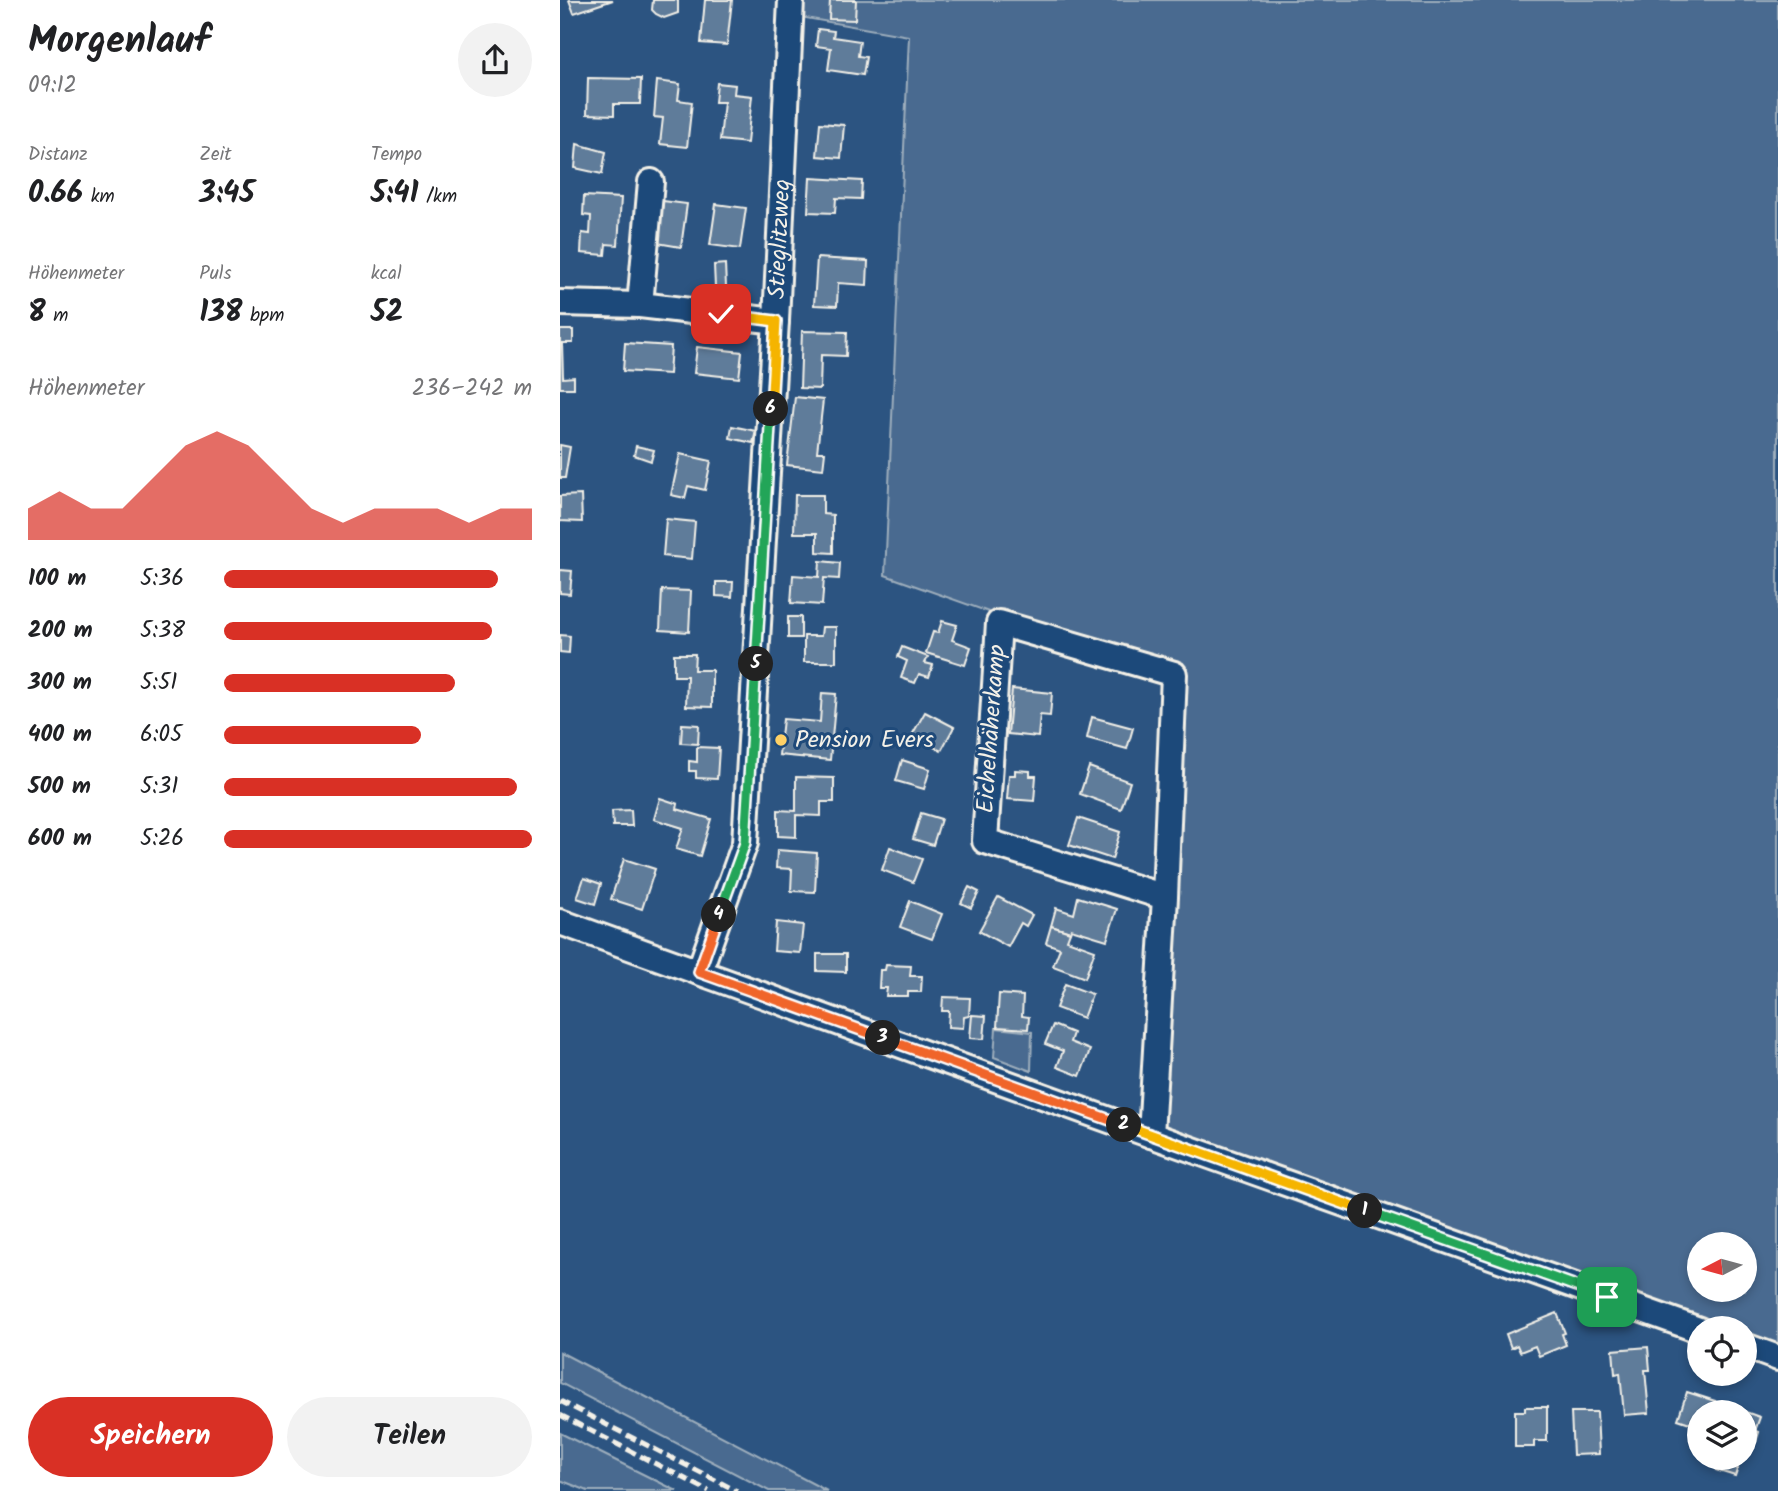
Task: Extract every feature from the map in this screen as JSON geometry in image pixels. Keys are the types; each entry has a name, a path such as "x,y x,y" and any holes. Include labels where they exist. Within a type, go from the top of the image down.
{"street":[{"name":"Stieglitzweg","path":"699,972 745,843 776,321 791,0"},
{"path":"640,305 650,182"},
{"path":"560,303 640,305 776,321"},
{"name":"Eichelhäherkamp","path":"1151,1135 1165,897 1174,674 999,623 985,841 1165,897"},
{"path":"560,922 1687,1326"},
{"path":"1757,1350 1778,1357"}],"shaded area":[{"path":"800,0 1778,0 1778,1358 1757,1351 1757,1316 1687,1316 1687,1324 1143,1145 1171,677 885,575 909,36 800,17"},
{"path":"996,1028 1032,1032 1031,1071 994,1057"},
{"path":"560,1352 827,1491 769,1491 560,1383"},
{"path":"560,1433 677,1491 588,1491 560,1480"}],"building":[{"path":"569,0 613,0 574,13"},
{"path":"653,0 678,0 678,13 664,18 656,14 652,10"},
{"path":"705,0 732,0 727,45 701,43"},
{"path":"830,0 856,0 855,20 829,19"},
{"path":"818,29 834,31 833,37 860,41 858,56 866,57 863,75 828,70 831,48 816,46"},
{"path":"588,78 641,79 640,104 614,104 614,115 587,114"},
{"path":"657,81 680,84 678,100 692,102 687,147 660,144 663,118 654,117"},
{"path":"717,83 735,85 734,94 752,96 747,143 720,140 724,102 715,102"},
{"path":"820,123 844,125 841,158 817,156"},
{"path":"577,144 606,152 602,174 575,168"},
{"path":"810,178 862,181 861,199 836,198 835,213 808,212"},
{"path":"584,196 621,198 618,245 606,244 605,255 581,253 582,233 590,234 591,216 583,215"},
{"path":"663,201 687,204 681,247 657,243"},
{"path":"716,204 746,208 740,249 710,245"},
{"path":"817,258 868,261 867,285 838,283 837,306 814,305"},
{"path":"725,264 726,287 715,287 714,265"},
{"path":"560,330 573,330 573,343 562,343 563,378 574,377 574,388 560,388"},
{"path":"802,331 847,332 846,356 821,355 820,389 800,388"},
{"path":"625,343 671,346 669,374 623,371"},
{"path":"697,347 742,352 739,378 694,373"},
{"path":"795,397 823,400 817,452 825,452 823,469 787,465"},
{"path":"732,426 756,431 753,443 730,438"},
{"path":"560,445 570,447 565,478 560,478"},
{"path":"636,446 654,450 651,461 634,455"},
{"path":"680,454 711,461 705,490 688,486 685,498 671,495"},
{"path":"581,495 582,522 560,521 560,496"},
{"path":"795,495 823,495 823,514 833,515 833,553 817,552 817,533 794,533"},
{"path":"666,519 695,522 692,559 663,556"},
{"path":"820,561 840,563 839,579 824,578 822,605 791,603 793,575 819,577"},
{"path":"560,570 572,571 570,594 560,593"},
{"path":"716,582 733,582 732,597 716,596"},
{"path":"662,590 691,591 689,632 660,630"},
{"path":"788,617 801,617 801,638 788,638"},
{"path":"942,621 957,625 952,640 971,647 965,665 926,653 933,632 938,633"},
{"path":"822,627 836,627 836,662 804,662 804,636 821,636"},
{"path":"560,635 570,636 569,653 560,652"},
{"path":"902,647 928,657 925,663 933,665 929,677 919,674 915,683 901,678 907,661 898,657"},
{"path":"674,654 695,654 694,670 712,670 712,707 686,706 687,676 674,676"},
{"path":"1012,689 1052,693 1050,716 1040,715 1038,737 1008,734"},
{"path":"822,693 836,694 830,760 779,755 783,719 820,722"},
{"path":"925,712 954,727 941,751 912,735"},
{"path":"1092,717 1133,728 1127,749 1087,738"},
{"path":"682,724 699,725 698,744 681,743"},
{"path":"697,747 719,748 717,779 696,778 696,771 689,771 689,761 697,762"},
{"path":"902,760 930,769 924,789 896,781"},
{"path":"1089,767 1130,782 1121,809 1080,794"},
{"path":"1015,770 1030,771 1030,776 1036,776 1034,801 1007,799 1009,775 1015,775"},
{"path":"796,777 834,778 834,802 821,802 821,816 796,815 796,837 778,836 778,810 796,811"},
{"path":"660,798 678,804 677,809 711,819 700,856 676,849 683,828 654,819"},
{"path":"631,810 632,826 613,826 612,811"},
{"path":"921,813 941,819 933,845 913,839"},
{"path":"1078,818 1120,832 1112,859 1069,845"},
{"path":"890,847 922,859 913,882 882,870"},
{"path":"777,850 817,853 815,892 791,891 792,869 776,868"},
{"path":"624,859 655,869 642,909 611,899"},
{"path":"584,878 601,884 595,904 577,898"},
{"path":"969,887 979,892 971,908 961,903"},
{"path":"998,897 1032,915 1026,926 1021,923 1008,947 979,931"},
{"path":"1078,897 1117,909 1107,940 1051,926 1056,908 1074,914"},
{"path":"910,901 942,914 932,939 900,927"},
{"path":"776,922 803,925 800,953 774,951"},
{"path":"1051,926 1070,932 1067,940 1095,950 1085,978 1053,966 1060,948 1046,943"},
{"path":"817,954 846,954 846,972 817,971"},
{"path":"886,965 911,966 910,976 922,976 921,992 908,992 908,996 886,996 887,988 879,988 880,970 885,970"},
{"path":"1065,984 1092,994 1083,1018 1056,1008"},
{"path":"999,994 1023,996 1022,1016 1029,1017 1028,1029 997,1027"},
{"path":"943,997 970,998 969,1016 964,1017 963,1028 948,1027 949,1011 942,1011"},
{"path":"972,1015 986,1016 984,1039 970,1038"},
{"path":"1053,1025 1073,1033 1070,1042 1090,1050 1080,1076 1057,1067 1063,1051 1045,1044"},
{"path":"1557,1313 1565,1333 1562,1334 1566,1345 1539,1356 1535,1346 1520,1352 1517,1345 1511,1348 1506,1334"},
{"path":"1648,1347 1650,1370 1645,1370 1649,1413 1624,1415 1620,1373 1615,1374 1613,1350"},
{"path":"1687,1392 1712,1400 1687,1400 1687,1422 1678,1419"},
{"path":"1525,1407 1547,1407 1547,1441 1534,1441 1534,1447 1515,1447 1515,1411 1525,1411"},
{"path":"1571,1412 1597,1412 1599,1454 1573,1455"},
{"path":"1716,1470 1737,1470 1735,1476"}],"railway":[{"path":"560,1401 737,1491"},
{"path":"560,1415 709,1491"}],"place":[{"name":"Pension Evers","path":"781,740"}],"route":[{"path":"721,314 776,321 745,843 699,972 1607,1297"}]}
